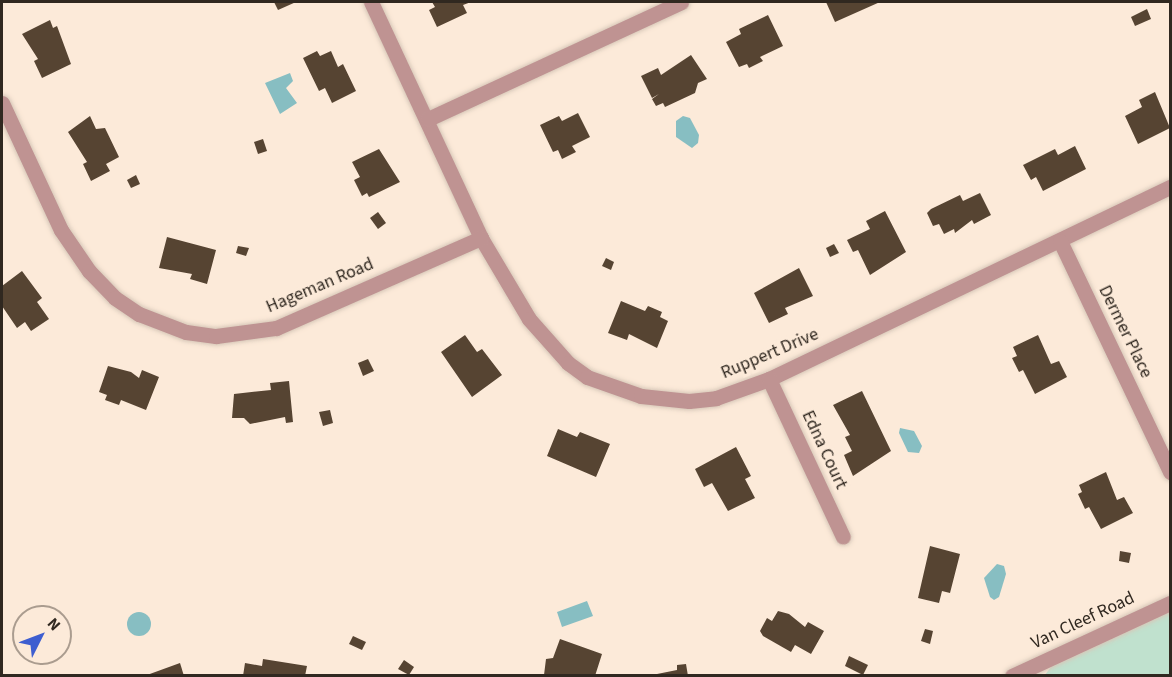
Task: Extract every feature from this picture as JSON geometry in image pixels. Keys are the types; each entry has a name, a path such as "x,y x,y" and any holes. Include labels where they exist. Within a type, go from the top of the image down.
{"street":[{"name":"Ruppert Drive","path":"371,2 428,120 481,238 529,319 568,363 609,388 641,396 689,401 716,398 769,379 1170,187"},
{"path":"428,120 681,2"},
{"name":"Hageman Road","path":"2,103 61,230 89,271 115,298 139,314 186,332 216,336 276,328 481,238"},
{"name":"Dermer Place","path":"1060,241 1170,472"},
{"name":"Edna Court","path":"769,379 843,537"},
{"name":"Van Cleef Road","path":"1012,675 1170,603"}],"green space":[{"path":"1170,609 1170,675 1044,676 1057,659"}],"water":[{"path":"290,73 293,81 286,88 297,103 280,114 265,83"},
{"path":"683,116 690,118 699,135 698,143 692,148 676,137 676,121"},
{"path":"900,428 914,431 922,446 919,453 908,452 899,433"},
{"path":"997,564 1004,566 1006,574 999,597 994,600 990,597 984,578"},
{"path":"587,601 593,616 562,627 557,612"},
{"path":"139,612 148,615 151,624 148,633 139,636 130,633 127,624 130,615"}],"building":[{"path":"274,2 296,2 278,10"},
{"path":"432,2 471,2 463,5 467,13 437,27 429,10 435,7"},
{"path":"826,2 880,2 835,22"},
{"path":"1147,9 1151,19 1135,26 1131,17"},
{"path":"768,15 783,46 760,57 763,61 749,68 747,64 739,67 726,42 741,34 739,29"},
{"path":"50,20 53,28 57,26 71,64 42,78 34,61 38,59 22,34"},
{"path":"317,51 320,56 331,51 338,67 343,64 356,91 332,103 325,88 319,91 303,58"},
{"path":"691,55 707,79 698,83 695,93 665,107 663,103 656,106 652,99 659,94 652,98 641,76 658,68 661,75"},
{"path":"1155,92 1170,128 1138,144 1125,116 1142,107 1139,100"},
{"path":"578,113 590,137 572,146 576,152 562,159 558,150 553,152 540,125 559,116 562,121"},
{"path":"90,116 96,129 105,128 119,157 106,164 110,171 91,181 83,164 87,162 68,132"},
{"path":"263,139 267,151 258,154 254,142"},
{"path":"1075,146 1086,169 1043,191 1036,177 1031,180 1023,165 1055,149 1058,155"},
{"path":"379,149 400,182 369,197 367,193 362,196 354,180 360,177 352,162"},
{"path":"136,175 140,184 131,188 127,180"},
{"path":"980,193 991,215 974,224 972,220 955,233 954,229 944,234 939,224 933,226 927,213 931,209 960,195 963,201"},
{"path":"885,211 906,252 870,275 858,250 853,252 847,240 870,229 866,221"},
{"path":"378,212 386,223 378,229 370,218"},
{"path":"167,237 216,250 207,284 190,279 192,274 159,268"},
{"path":"834,244 839,253 830,257 826,248"},
{"path":"238,246 249,248 246,256 236,253"},
{"path":"606,258 614,262 611,270 602,266"},
{"path":"799,268 813,296 785,308 788,314 769,323 754,293"},
{"path":"22,271 42,298 37,302 49,319 31,331 25,322 17,328 2,306 2,286"},
{"path":"621,301 645,311 648,306 662,312 660,317 668,321 657,348 629,334 627,340 608,333"},
{"path":"465,335 477,352 482,349 502,375 472,397 441,352"},
{"path":"1038,335 1051,364 1059,361 1067,377 1035,394 1023,370 1019,372 1012,358 1017,356 1013,347"},
{"path":"368,359 374,371 363,376 358,363"},
{"path":"108,366 131,372 139,378 142,370 159,377 146,410 121,400 119,405 105,400 107,395 99,392"},
{"path":"289,381 293,422 286,423 285,417 250,424 244,418 232,418 234,394 271,390 270,383"},
{"path":"862,391 891,451 853,476 844,455 852,451 845,437 850,435 833,405"},
{"path":"330,410 333,423 323,426 319,412"},
{"path":"558,429 577,437 580,432 610,444 596,477 547,456"},
{"path":"736,447 751,476 745,479 755,498 728,511 712,483 704,487 695,469"},
{"path":"1106,472 1117,500 1124,497 1133,513 1101,529 1089,507 1085,509 1078,494 1082,492 1079,485"},
{"path":"930,546 960,554 950,593 942,591 939,603 918,598"},
{"path":"1120,551 1131,553 1129,563 1119,561"},
{"path":"778,611 789,614 805,627 808,622 824,631 811,654 795,645 791,652 763,636 760,631 767,618 772,621"},
{"path":"925,629 933,631 930,644 921,641"},
{"path":"353,636 366,642 362,650 349,644"},
{"path":"560,639 602,654 595,676 544,675 546,659 553,658"},
{"path":"849,656 868,665 863,675 845,666"},
{"path":"263,659 307,666 305,676 243,676 245,663 262,666"},
{"path":"404,660 414,667 409,675 398,669"},
{"path":"180,663 184,676 147,676 147,675"},
{"path":"686,664 688,676 647,676 677,670 677,665"}]}
